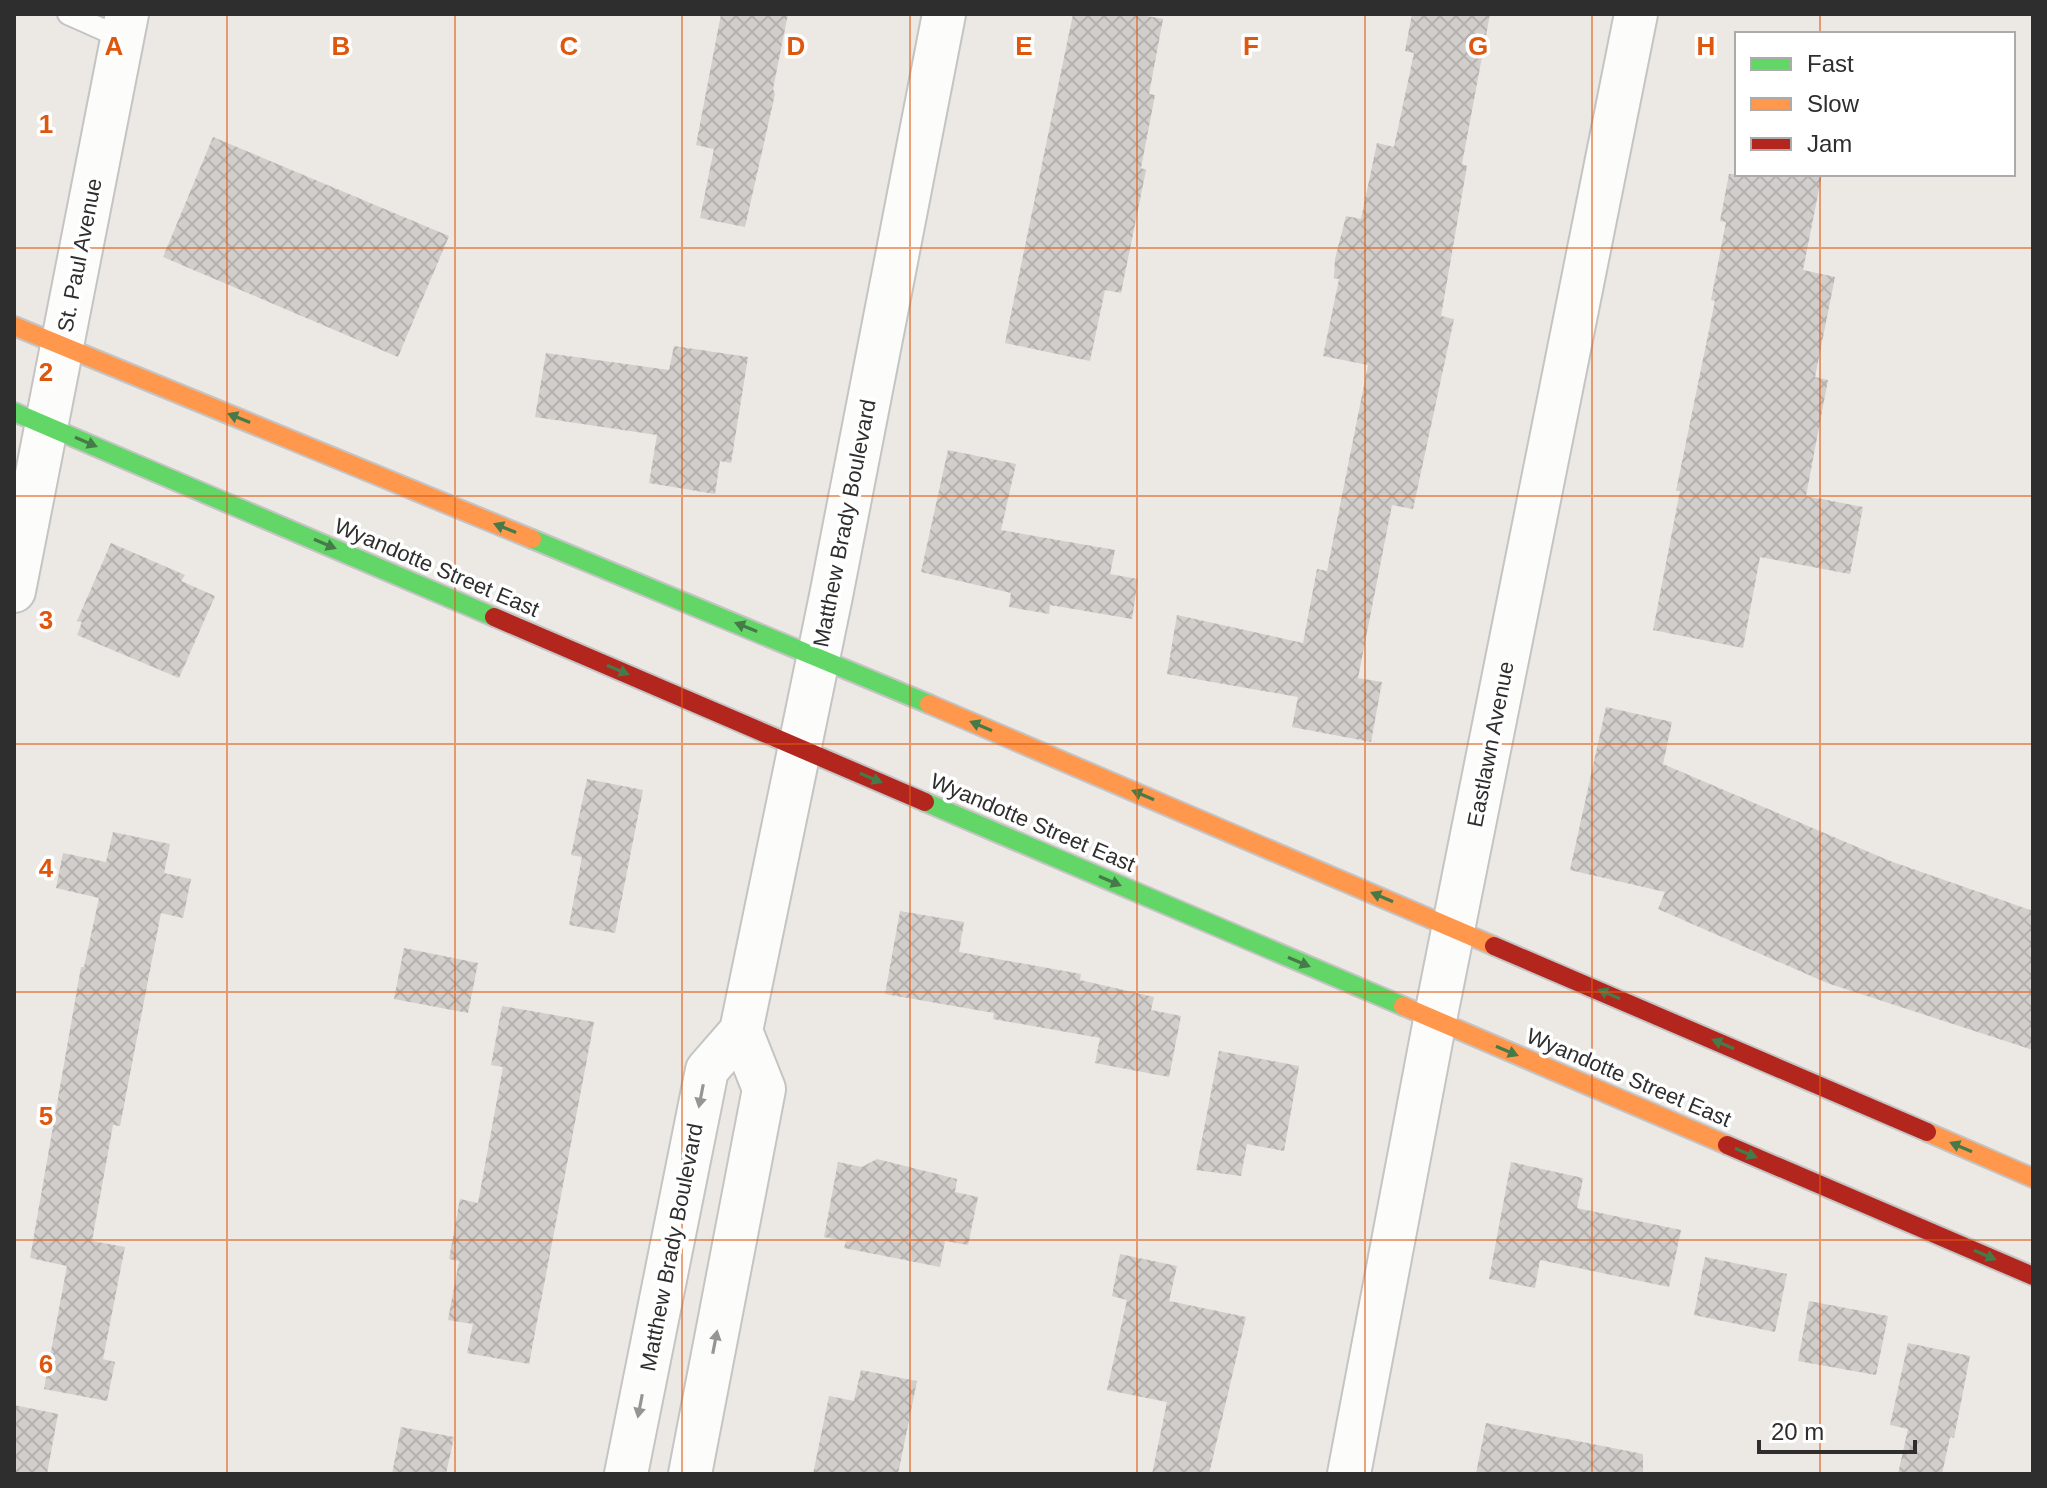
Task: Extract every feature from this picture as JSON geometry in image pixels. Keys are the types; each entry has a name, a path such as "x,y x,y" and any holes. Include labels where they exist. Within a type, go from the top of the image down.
{"main road":[{"path":"14,326 818,656 2033,1178"},
{"name":"Wyandotte Street East","path":"30,418 2033,1276"}],"street":[{"name":"Matthew Brady Boulevard","path":"626,1474 707,1070 741,1031 944,14"},
{"name":"Eastlawn Avenue","path":"1349,1474 1435,1020 1636,14"},
{"name":"St. Paul Avenue","path":"14,591 30,418 62,345 125,26"},
{"path":"690,1474 764,1089 741,1031"}],"lane":[{"path":"68,14 125,26"}],"building":[{"path":"721,14 788,14 773,89 775,94 745,227 700,218 714,149 696,145"},
{"path":"1073,14 1136,14 1163,19 1149,94 1155,95 1141,168 1146,170 1121,293 1105,290 1090,361 1005,343"},
{"path":"1412,14 1490,14 1462,164 1467,166 1441,316 1454,319 1413,509 1392,505 1358,678 1382,682 1371,742 1292,727 1298,697 1167,674 1177,615 1303,643 1317,569 1327,571 1368,365 1323,356 1339,279 1334,278 1335,259 1346,216 1361,219 1377,143 1394,147 1414,53 1405,51"},
{"path":"213,137 449,236 398,357 163,257"},
{"path":"1729,174 1822,176 1803,270 1835,277 1815,377 1828,380 1806,496 1863,507 1850,574 1760,557 1743,648 1653,630 1680,491 1676,491 1715,301 1711,300 1726,222 1720,221"},
{"path":"674,346 748,357 731,463 720,461 715,494 649,483 657,435 535,417 546,353 669,370"},
{"path":"948,450 1016,464 1001,530 1115,550 1110,574 1138,579 1132,619 1050,605 1049,614 1009,607 1011,593 921,572"},
{"path":"111,543 185,575 181,581 215,596 179,678 77,635 82,622 77,621"},
{"path":"1606,707 1672,722 1663,764 1890,861 2033,911 2033,1050 1827,983 1658,909 1665,892 1570,870"},
{"path":"587,779 643,790 615,933 569,925 582,857 571,855"},
{"path":"113,832 170,844 164,873 191,879 183,918 161,913 120,1126 113,1125 92,1241 125,1247 103,1359 115,1362 107,1401 44,1389 67,1266 30,1258 81,967 84,967 99,898 56,888 63,853 106,862"},
{"path":"900,911 964,922 959,952 1081,974 1080,980 1154,997 1151,1010 1181,1016 1169,1077 1095,1063 1100,1038 993,1019 994,1013 885,994"},
{"path":"404,948 478,963 468,1013 394,999"},
{"path":"502,1006 594,1022 529,1364 467,1353 473,1324 448,1320 459,1261 449,1259 460,1199 478,1203 503,1067 491,1065"},
{"path":"1219,1051 1299,1066 1284,1151 1247,1144 1241,1176 1196,1170"},
{"path":"877,1159 957,1179 955,1192 978,1197 968,1245 945,1241 940,1267 844,1248 846,1241 824,1237 838,1162 862,1167"},
{"path":"1511,1162 1583,1178 1577,1208 1681,1230 1669,1287 1540,1260 1535,1288 1489,1279"},
{"path":"1120,1254 1177,1266 1169,1301 1246,1317 1209,1474 1152,1474 1167,1402 1107,1390 1127,1300 1112,1296"},
{"path":"1705,1257 1787,1274 1775,1332 1694,1315"},
{"path":"1809,1301 1888,1316 1876,1375 1798,1361"},
{"path":"1908,1343 1970,1356 1954,1438 1950,1437 1942,1474 1898,1474 1908,1429 1890,1425"},
{"path":"861,1370 917,1381 898,1474 813,1474 829,1396 854,1401"},
{"path":"14,1405 58,1414 47,1474 14,1474"},
{"path":"1486,1423 1643,1454 1643,1474 1476,1474"},
{"path":"401,1427 454,1437 446,1474 392,1474"}],"traffic: fast":[{"path":"14,412 494,617"},
{"path":"532,539 929,704"},
{"path":"925,802 1403,1006"}],"traffic: slow":[{"path":"14,326 532,539"},
{"path":"929,704 1494,946"},
{"path":"1403,1006 1727,1145"},
{"path":"1927,1132 2033,1178"}],"traffic: jam":[{"path":"494,617 925,802"},
{"path":"1494,946 1927,1132"},
{"path":"1727,1145 2033,1276"}]}
